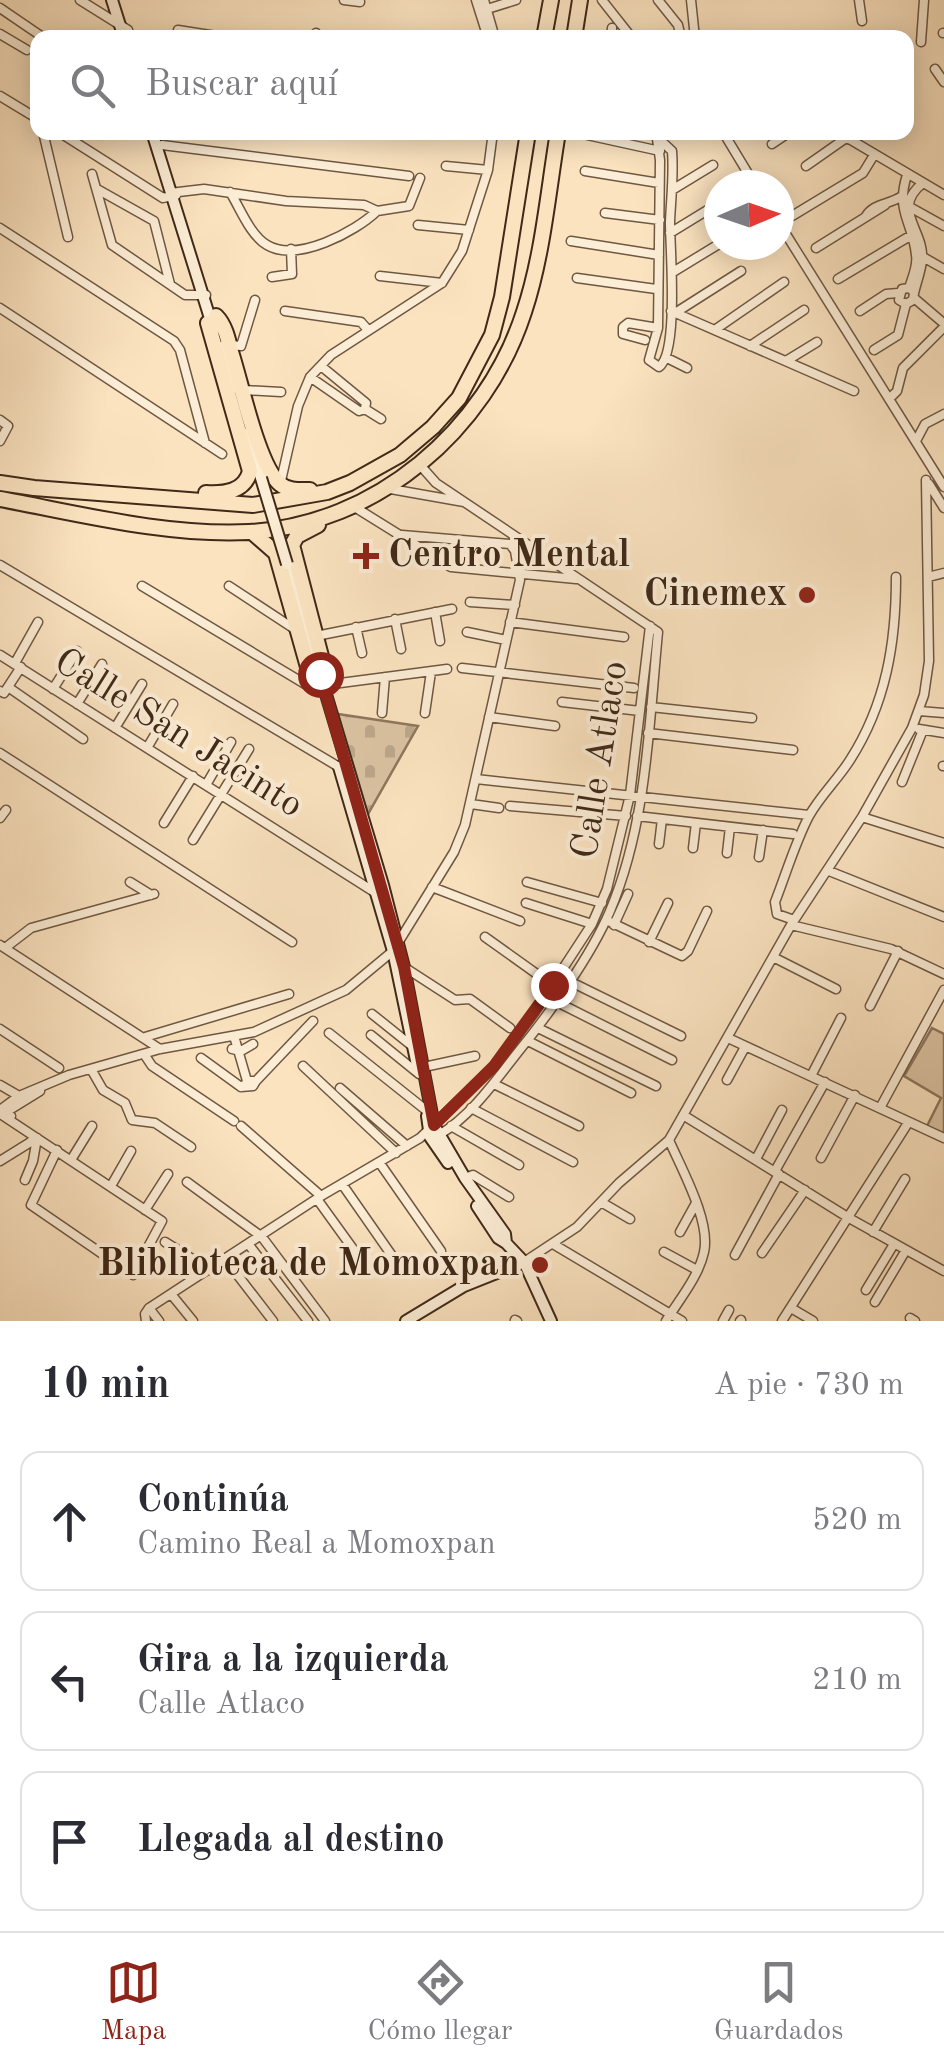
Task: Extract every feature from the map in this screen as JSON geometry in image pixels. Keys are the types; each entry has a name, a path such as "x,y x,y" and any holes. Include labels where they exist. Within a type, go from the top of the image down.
{"highway":[{"path":"545,30 550,0"},
{"path":"575,30 580,3"},
{"path":"0,483 253,506 313,496 382,467 415,444 459,398 492,335 502,297 527,140"},
{"path":"252,532 276,553 308,667 319,677 323,664 292,543 300,534 420,465 464,421 488,390 515,338 532,288 557,140"},
{"path":"212,317 227,342 266,468 280,485 303,490 350,483"},
{"path":"34,488 77,484 145,492 214,494 244,484 249,467 210,338 212,317"},
{"path":"0,499 200,532 252,532 303,522 353,506"}],"street":[{"path":"80,0 122,30"},
{"path":"115,0 125,30"},
{"path":"344,0 360,2"},
{"path":"476,0 484,7 516,0"},
{"path":"602,0 626,30"},
{"path":"658,0 680,30"},
{"path":"691,0 694,30"},
{"path":"860,0 862,20"},
{"path":"921,42 924,0"},
{"path":"1,12 31,30"},
{"path":"0,34 26,50"},
{"path":"935,69 944,82"},
{"path":"0,96 30,114"},
{"path":"45,140 68,237"},
{"path":"72,140 164,198 204,188 302,202 364,205 377,210"},
{"path":"155,140 173,194"},
{"path":"158,140 200,296 212,317"},
{"path":"280,485 298,406 310,377 368,330 442,283 462,251 488,170 492,140"},
{"path":"610,140 660,151"},
{"path":"658,140 658,328 649,360 659,367 667,358 674,272 670,233 672,151 662,140"},
{"path":"727,140 746,170"},
{"path":"772,144 778,140"},
{"path":"806,166 843,140"},
{"path":"849,140 944,195"},
{"path":"672,151 684,143"},
{"path":"162,145 410,176"},
{"path":"794,215 863,173 874,155"},
{"path":"672,190 713,165"},
{"path":"446,166 488,170"},
{"path":"585,171 659,183"},
{"path":"92,174 112,245 170,286 200,296"},
{"path":"907,174 902,196 917,258 911,295"},
{"path":"230,192 252,230 268,246 290,250 333,241 377,210 408,206 420,178"},
{"path":"905,208 913,191 923,184"},
{"path":"97,188 154,221 170,286"},
{"path":"816,248 902,196"},
{"path":"888,205 905,208 944,226"},
{"path":"874,350 901,331 923,257 905,208"},
{"path":"605,213 660,220"},
{"path":"670,233 704,213"},
{"path":"911,220 921,215"},
{"path":"418,225 469,230"},
{"path":"0,228 174,341 180,350 206,442"},
{"path":"838,279 910,236"},
{"path":"571,241 659,255"},
{"path":"660,244 671,246"},
{"path":"794,247 944,486"},
{"path":"272,277 292,274 290,250"},
{"path":"674,272 704,253"},
{"path":"923,257 944,270"},
{"path":"673,312 741,271"},
{"path":"380,276 442,283"},
{"path":"578,278 656,289"},
{"path":"716,329 784,282"},
{"path":"860,311 886,294 911,295 942,324 903,368 897,391 889,399"},
{"path":"255,300 241,346 227,342 377,894 404,967 416,1049"},
{"path":"0,308 222,454"},
{"path":"750,346 804,310"},
{"path":"285,311 361,322 368,330"},
{"path":"673,312 854,391"},
{"path":"645,340 623,334 625,324 658,328"},
{"path":"786,361 816,342"},
{"path":"667,358 687,368"},
{"path":"321,366 366,403 365,408"},
{"path":"310,377 360,410 365,408"},
{"path":"244,390 281,392"},
{"path":"365,408 381,419"},
{"path":"916,441 925,424 944,414"},
{"path":"0,420 8,426 0,441"},
{"path":"420,465 436,483 654,629"},
{"path":"408,1320 464,1286 524,1262 577,1228 669,1140 792,923 829,871 912,728 929,662 926,480 944,508"},
{"path":"385,488 468,503"},
{"path":"353,506 452,566 580,579"},
{"path":"72,1159 33,1140 0,1110 19,1096 69,1074 160,1048 254,1032 346,990 395,947 454,852 471,804 520,573 513,546 402,535"},
{"path":"0,565 344,770 395,947 430,1133 506,1242"},
{"path":"928,577 944,573"},
{"path":"896,577 892,646 879,705 855,753 810,815 774,907 792,923 898,951 944,974"},
{"path":"142,586 310,687 319,677 385,677 447,669"},
{"path":"229,586 298,632"},
{"path":"470,602 515,606"},
{"path":"316,636 452,609"},
{"path":"435,612 440,641"},
{"path":"395,619 401,648"},
{"path":"38,622 8,690 83,739"},
{"path":"510,622 624,637"},
{"path":"356,627 362,653"},
{"name":"Calle Atlaco","path":"430,1133 494,1066 553,985 602,903 630,795 654,629"},
{"name":"Calle Atlaco","path":"146,1314 319,1198 430,1133 452,1126 494,1084 538,1028 610,923 641,797 654,629"},
{"path":"467,632 506,640"},
{"path":"53,689 77,650"},
{"name":"Calle San Jacinto","path":"0,655 377,894"},
{"path":"77,704 102,664"},
{"path":"462,668 634,688"},
{"path":"425,712 431,672"},
{"path":"382,713 385,677"},
{"path":"115,728 142,684"},
{"path":"641,698 651,703 752,718"},
{"path":"562,702 640,712"},
{"path":"147,748 173,704"},
{"path":"918,711 944,713"},
{"path":"488,717 555,726"},
{"path":"912,728 944,733"},
{"path":"902,782 923,730"},
{"name":"Calle Atlaco","path":"648,734 793,750"},
{"path":"206,784 231,742"},
{"path":"192,840 249,749"},
{"path":"0,753 292,942"},
{"path":"164,823 193,776"},
{"path":"476,779 810,815"},
{"path":"471,804 499,808"},
{"path":"510,806 626,816"},
{"path":"637,816 793,834"},
{"path":"862,816 944,843"},
{"path":"659,844 662,820"},
{"path":"694,848 696,823"},
{"path":"727,853 730,826"},
{"path":"759,856 762,830"},
{"path":"829,871 944,916"},
{"path":"130,882 152,895 32,928 2,947 160,1048"},
{"path":"528,882 602,903"},
{"path":"432,887 520,921"},
{"path":"607,889 616,894"},
{"path":"628,894 610,923 680,956 686,955 707,912"},
{"path":"526,903 592,924"},
{"path":"649,942 668,903"},
{"path":"486,937 553,985 558,997 672,1060"},
{"path":"870,1006 898,951"},
{"path":"773,957 836,989"},
{"path":"404,967 455,1000 470,999 510,1028"},
{"path":"569,980 681,1036"},
{"path":"880,1108 944,990"},
{"path":"144,1038 290,994"},
{"path":"372,1014 416,1049"},
{"path":"811,1076 841,1018"},
{"path":"248,1083 313,1021"},
{"path":"538,1028 656,1086"},
{"path":"0,1030 58,1068"},
{"path":"329,1033 426,1111"},
{"path":"371,1035 421,1070 430,1133 498,1238 524,1262 551,1321"},
{"path":"234,1036 248,1083"},
{"path":"728,1038 944,1138"},
{"path":"528,1040 632,1093"},
{"path":"237,1049 253,1044"},
{"path":"727,1080 746,1046"},
{"path":"144,1054 152,1066 237,1124 319,1198 369,1270"},
{"path":"421,1070 474,1056"},
{"path":"200,1058 248,1083"},
{"path":"303,1066 396,1152"},
{"path":"494,1066 503,1072"},
{"path":"91,1069 103,1090 125,1103 132,1120 156,1123 191,1147"},
{"path":"734,1255 825,1082"},
{"path":"494,1084 580,1126"},
{"path":"0,1085 19,1096"},
{"path":"340,1088 407,1146"},
{"path":"44,1089 6,1112 162,1221 133,1274 31,1205 57,1150"},
{"path":"821,1158 855,1095"},
{"path":"472,1108 573,1162"},
{"path":"756,1159 782,1110"},
{"path":"683,1115 944,1271"},
{"path":"782,1321 908,1123"},
{"path":"72,1159 92,1126"},
{"path":"452,1126 519,1165"},
{"path":"0,1161 33,1140"},
{"path":"25,1180 34,1161 33,1140"},
{"path":"668,1318 697,1270 706,1240 696,1203 669,1140"},
{"path":"111,1186 131,1151"},
{"path":"379,1162 442,1250"},
{"path":"145,1210 168,1174"},
{"path":"465,1178 473,1176 509,1196"},
{"path":"874,1232 905,1179"},
{"path":"187,1182 262,1237 325,1321"},
{"path":"342,1184 404,1273"},
{"path":"762,1253 805,1190"},
{"path":"601,1202 630,1219"},
{"path":"680,1232 696,1203"},
{"path":"179,1238 169,1244 210,1270"},
{"path":"553,1244 668,1318 682,1321"},
{"path":"866,1290 894,1244"},
{"path":"250,1245 308,1321"},
{"path":"876,1302 906,1250"},
{"path":"664,1252 697,1270"},
{"path":"226,1260 273,1321"},
{"path":"171,1294 193,1321"},
{"path":"791,1308 813,1321"},
{"path":"723,1321 729,1310"},
{"path":"146,1314 160,1321"}],"green space":[{"path":"338,714 418,726 368,814"},
{"path":"932,1028 944,1034 944,1133 926,1128 941,1098 904,1076"}],"place":[{"name":"Centro Mental","path":"366,556"},
{"name":"Cinemex","path":"807,595"},
{"name":"Bliblioteca de Momoxpan","path":"540,1265"}],"route":[{"path":"320,674 404,967 434,1125 494,1066 553,985"}]}
